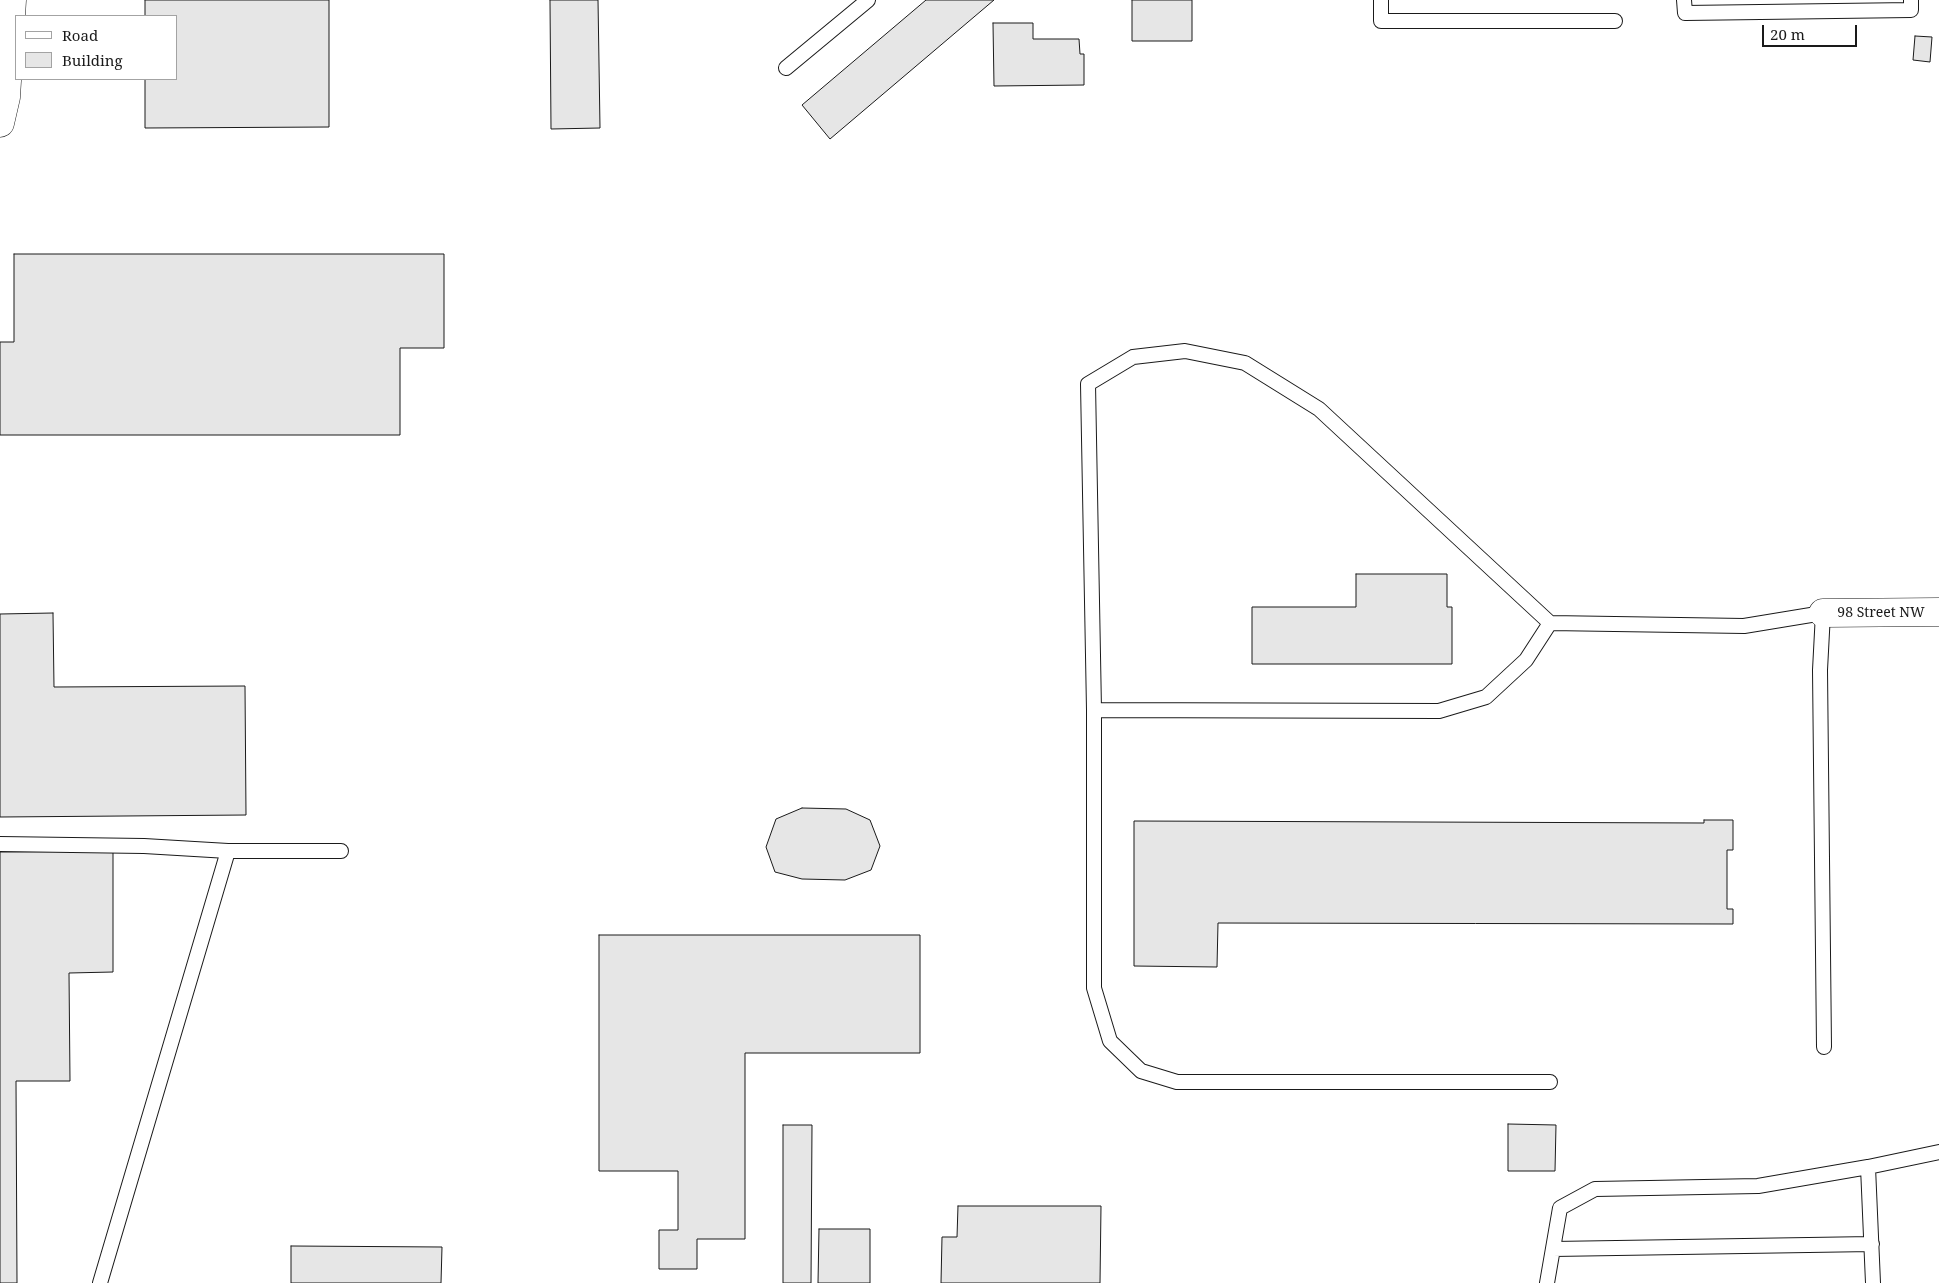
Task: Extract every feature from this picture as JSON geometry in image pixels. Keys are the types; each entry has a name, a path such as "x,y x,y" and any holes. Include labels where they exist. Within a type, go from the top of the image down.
{"street":[{"path":"0,123 6,97 12,0"},
{"name":"98 Street NW","path":"1822,612 1939,612"}],"lane":[{"path":"786,68 868,0"},
{"path":"1381,0 1381,21 1615,21"},
{"path":"1684,0 1685,13 1911,10 1911,0"},
{"path":"1550,1082 1177,1082 1141,1071 1110,1042 1094,988 1094,710 1088,384 1133,357 1185,350 1245,363 1319,409 1550,623 1744,626 1822,612 1820,670 1824,1047"},
{"path":"1094,710 1439,711 1486,697 1526,660 1550,623"},
{"path":"0,844 144,846 228,851 341,851"},
{"path":"100,1283 228,851"},
{"path":"1547,1283 1560,1208 1595,1190 1758,1186 1939,1152"},
{"path":"1868,1166 1872,1283"},
{"path":"1553,1249 1872,1244"}],"building":[{"path":"145,0 329,0 329,127 145,128 145,80 178,80 178,15 145,15"},
{"path":"550,0 598,0 600,128 551,129"},
{"path":"926,0 994,0 830,139 802,105"},
{"path":"1132,0 1192,0 1192,41 1132,41"},
{"path":"993,23 1033,23 1033,39 1079,39 1080,54 1084,54 1084,85 994,86"},
{"path":"1915,36 1932,37 1930,62 1913,60"},
{"path":"14,254 444,254 444,348 400,348 400,435 0,435 0,342 14,342"},
{"path":"1356,574 1447,574 1447,607 1452,607 1452,664 1252,664 1252,607 1356,607"},
{"path":"53,613 54,687 245,686 246,815 0,817 0,614"},
{"path":"802,808 846,809 870,820 880,846 871,870 845,880 802,879 775,872 766,847 776,819"},
{"path":"1704,820 1733,820 1733,850 1727,850 1727,909 1733,909 1733,924 1218,923 1217,967 1134,966 1134,821 1704,823"},
{"path":"113,851 113,972 69,973 70,1081 16,1081 17,1283 0,1283 0,852"},
{"path":"599,935 920,935 920,1053 745,1053 745,1239 697,1239 697,1269 659,1269 659,1230 678,1230 678,1171 599,1171"},
{"path":"1508,1124 1556,1125 1555,1171 1508,1171"},
{"path":"783,1125 812,1125 811,1283 783,1283"},
{"path":"958,1206 1101,1206 1100,1283 941,1283 942,1237 957,1237"},
{"path":"819,1229 870,1229 870,1283 818,1283"},
{"path":"291,1246 442,1247 441,1283 291,1283"}]}
